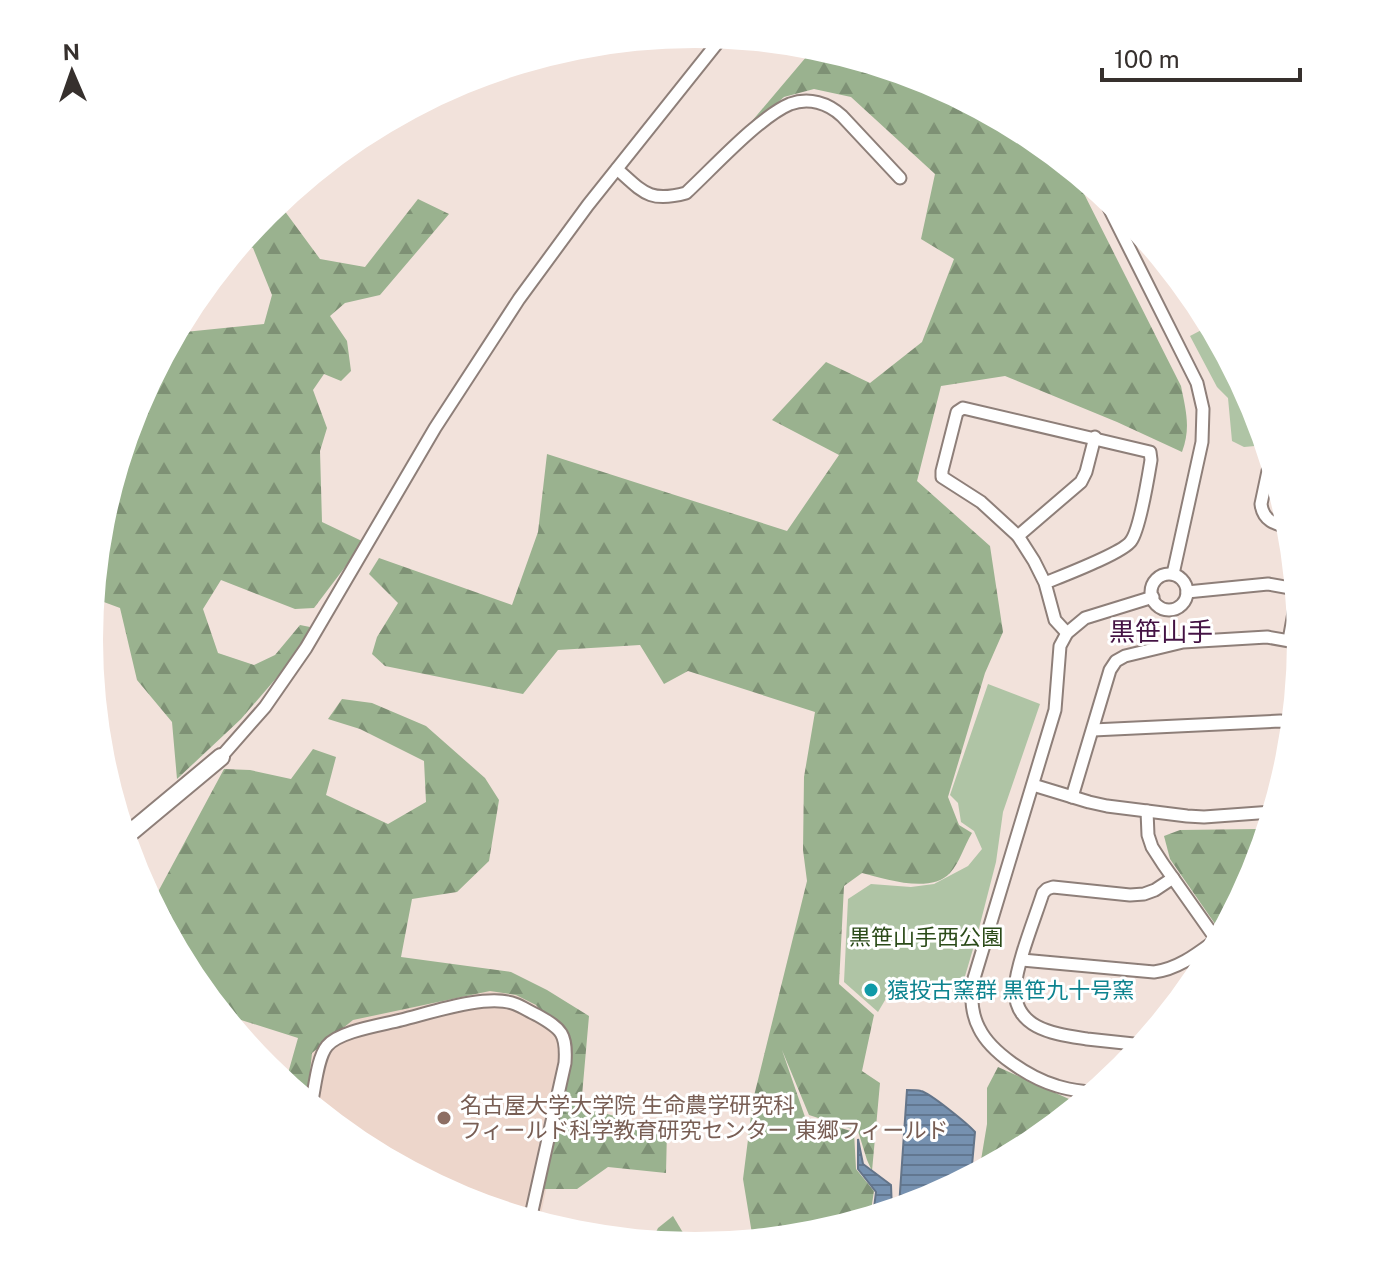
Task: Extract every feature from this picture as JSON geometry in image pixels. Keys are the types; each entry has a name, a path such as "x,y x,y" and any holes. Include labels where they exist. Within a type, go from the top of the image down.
{"street":[{"path":"134,830 221,757 265,707 306,648 468,374 532,280 713,48"},
{"path":"617,169 643,192 654,197 668,198 686,193 767,119 788,105 815,101 833,108 842,116 900,178"},
{"path":"1118,225 1197,383 1203,409 1202,442 1173,574"},
{"path":"1045,583 1122,550 1131,543 1151,454 1148,450 1095,437 963,408 958,410 942,477 981,502 1018,536 1045,583 1055,620 1067,633"},
{"path":"1018,536 1081,482 1095,437"},
{"path":"1266,482 1261,509 1268,520 1275,523"},
{"path":"1173,574 1184,581 1187,592 1184,602 1170,610 1158,606 1152,590 1157,579 1173,574"},
{"path":"1187,592 1268,584 1285,587"},
{"path":"1079,1090 1039,1079 991,1045 979,1030 973,1011 973,978 1055,710 1060,646 1067,633 1085,618 1153,597"},
{"path":"1072,797 1110,670 1116,661 1185,641 1267,637 1287,640"},
{"path":"1093,730 1281,721"},
{"path":"1033,785 1107,806 1204,817 1260,815"},
{"path":"1147,811 1152,847 1210,932"},
{"path":"1128,1043 1058,1035 1038,1028 1028,1020 1016,998 1016,981 1043,893 1047,889 1144,894 1173,878"},
{"path":"1022,960 1154,972 1178,966 1196,954"},
{"path":"314,1092 321,1055 327,1045 337,1038 463,1005 495,1000 514,1003 557,1028 565,1040 566,1049 532,1209"}],"shaded area":[{"name":"名古屋大学大学院 生命農学研究科 フィールド科学教育研究センター 東郷フィールド","path":"500,982 542,1001 577,1047 541,1212 468,1187 399,1153 335,1110 300,1081 330,1012"}],"green space":[{"path":"805,58 885,79 922,93 991,127 1024,148 1084,194 1181,386 1187,427 1182,452 1005,376 941,386 917,481 990,546 1003,632 985,673 948,797 959,825 972,833 953,869 942,879 920,884 862,873 844,886 839,984 874,1015 862,1071 880,1083 872,1171 858,1131 809,1115 782,1050 805,1117 854,1132 856,1169 874,1191 872,1205 810,1221 751,1229 743,1179 753,1100 807,881 803,850 804,777 815,712 688,671 664,684 640,645 558,650 523,694 385,666 372,654 377,637 398,603 369,574 379,558 512,605 538,532 547,454 787,531 839,455 772,420 826,362 870,383 922,342 954,259 921,239 935,174 851,97 814,89 784,97 741,134"},
{"path":"418,199 449,214 380,295 345,303 330,316 347,341 351,371 341,381 324,374 313,390 327,428 320,451 322,522 364,542 314,608 295,609 221,580 203,609 218,653 254,665 275,655 300,625 310,627 297,654 241,719 177,779 172,722 137,680 120,608 104,602 108,563 114,525 134,450 164,378 190,331 264,324 272,295 253,248 286,212 320,259 365,267"},
{"path":"1200,331 1208,344 1255,446 1244,447 1232,441 1228,398 1217,387 1190,336"},
{"name":"黒笹山手西公園","path":"988,684 1040,704 1003,812 996,862 958,1000 897,980 878,1012 844,982 848,899 871,884 911,887 934,884 968,866 982,849 974,831 961,822 958,803 950,795"},
{"path":"342,699 372,703 426,726 485,778 499,800 489,861 457,892 412,899 401,957 511,972 589,1016 581,1107 667,1130 666,1173 608,1167 577,1189 539,1189 563,1101 569,1043 536,1005 516,995 490,991 353,1020 312,1053 308,1088 289,1070 298,1038 242,1020 225,1000 182,936 159,890 224,769 250,770 291,779 313,749 336,757 326,795 388,824 426,802 424,761 360,729 328,719"},
{"path":"1256,829 1215,923 1170,859 1164,836 1180,830"},
{"path":"998,1067 1068,1099 1024,1132 981,1158 987,1124 987,1088"},
{"path":"673,1216 682,1232 656,1231"}],"water":[{"path":"907,1090 919,1091 949,1109 975,1132 972,1163 900,1195"},
{"path":"858,1139 863,1164 891,1185 892,1199 874,1204 876,1192 858,1169"}],"place":[{"name":"猿投古窯群 黒笹九十号窯","path":"871,990"},
{"name":"名古屋大学大学院 生命農学研究科 フィールド科学教育研究センター 東郷フィールド","path":"444,1118"}],"district":[{"name":"黒笹山手","path":"1161,631"}]}
